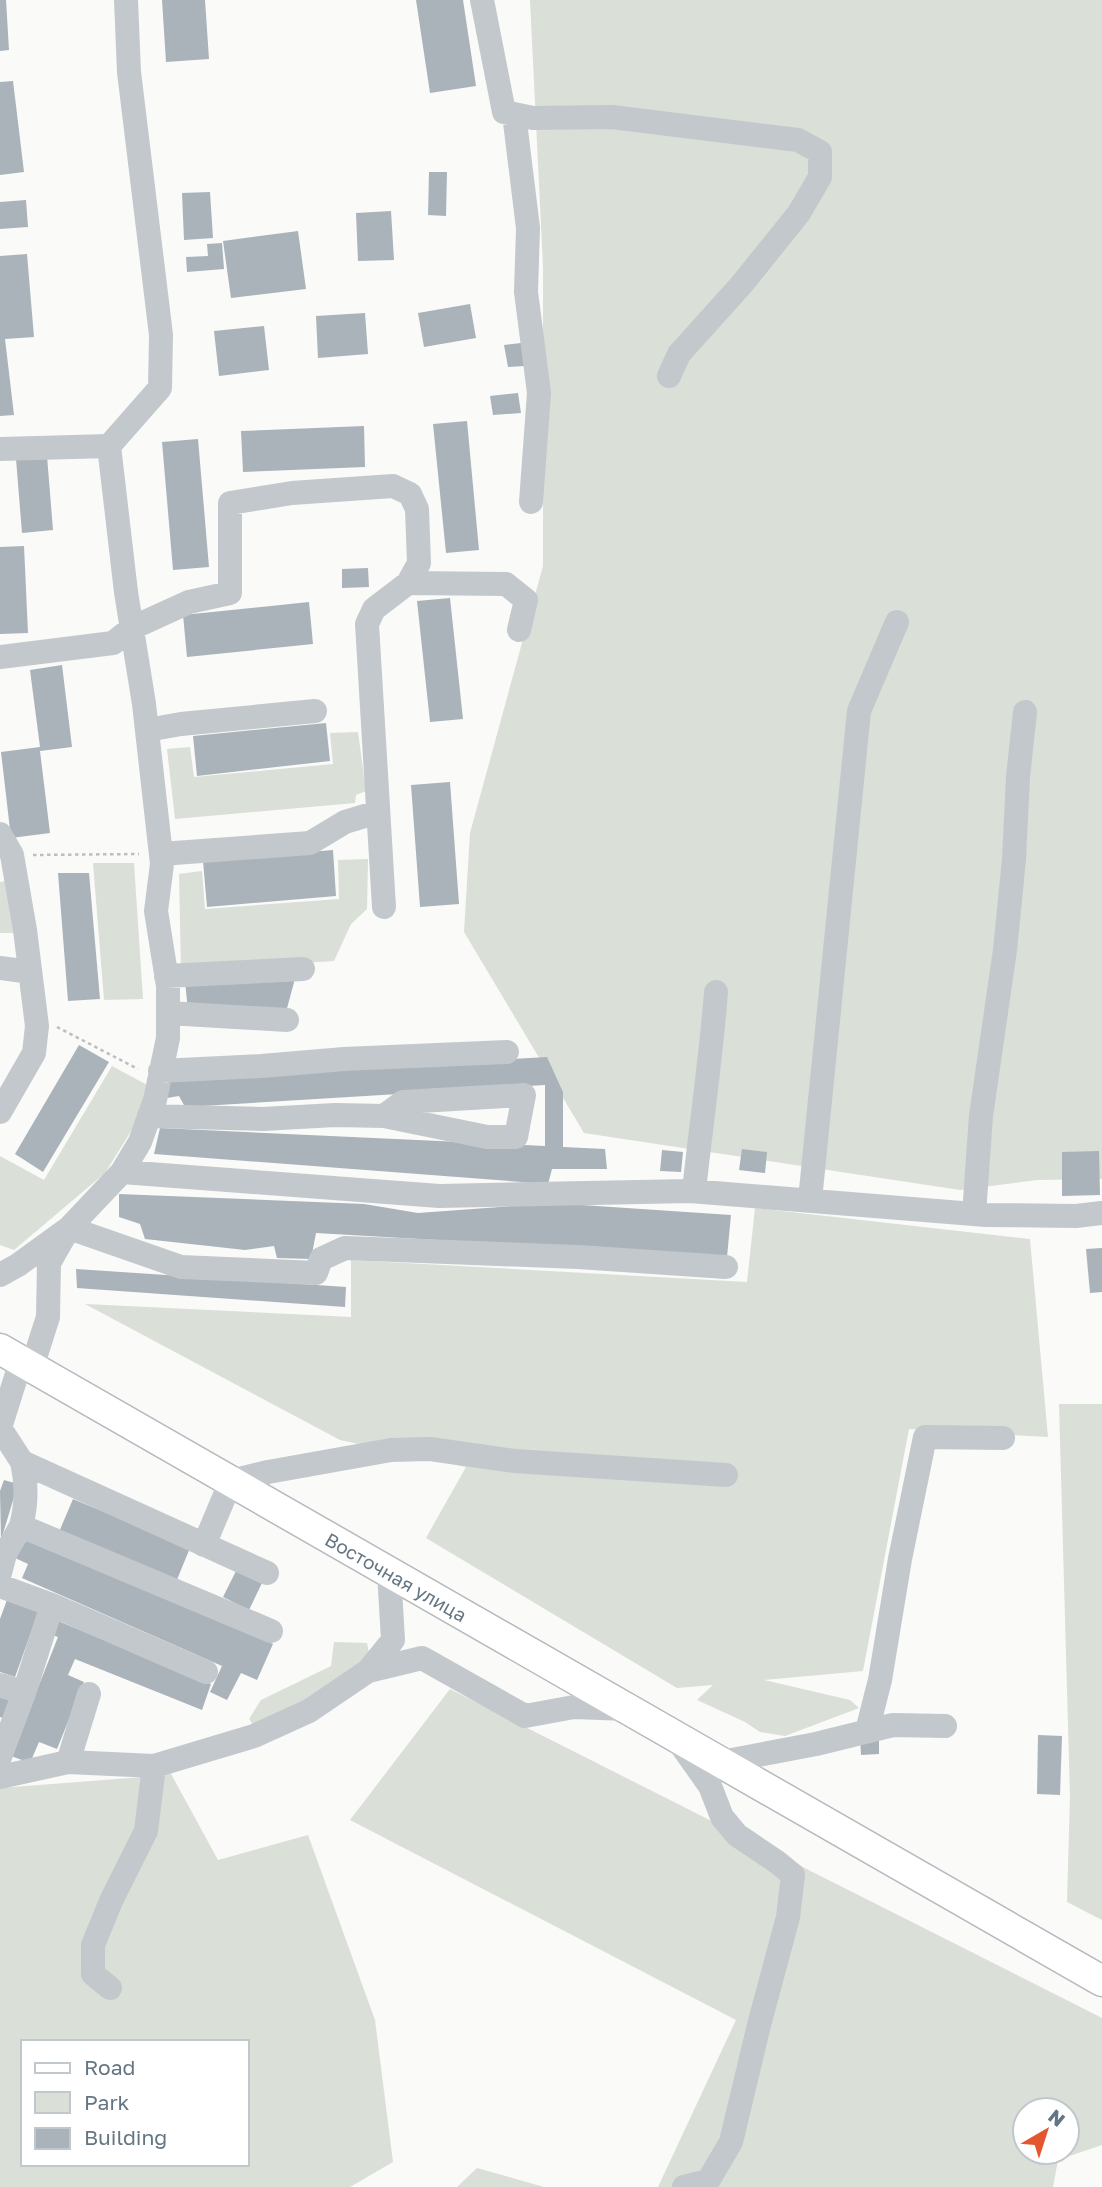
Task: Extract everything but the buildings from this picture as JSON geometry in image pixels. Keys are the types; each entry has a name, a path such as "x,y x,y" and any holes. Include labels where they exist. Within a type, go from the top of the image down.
{"main road":[{"name":"Восточная улица","path":"18,1359 1102,1981"}],"lane":[{"path":"0,449 109,446 160,388 161,335 129,72 126,0"},
{"path":"482,0 504,112 533,118 612,117 798,140 820,152 820,177 799,212 742,284 679,354 669,376"},
{"path":"514,114 528,228 526,292 539,393 531,502"},
{"path":"0,1275 69,1228 122,1171 140,1142 149,1116 168,1038 166,976 156,911 162,864 109,446"},
{"path":"0,657 113,643 132,628 189,602 230,593 230,503 292,493 393,486 410,494 417,509 419,563 408,583 374,609 367,624 384,907"},
{"path":"408,583 506,584 526,600 519,631"},
{"path":"810,1200 859,711 897,622"},
{"path":"147,730 181,724 315,711"},
{"path":"974,1214 981,1116 1005,950 1013,872 1018,777 1025,712"},
{"path":"161,854 310,843 345,822 378,812"},
{"path":"0,1112 34,1053 37,1026 30,972 6,844"},
{"path":"0,968 30,972"},
{"path":"166,976 303,969"},
{"path":"694,1191 716,992"},
{"path":"168,1013 288,1020"},
{"path":"159,1075 344,1059 507,1052"},
{"path":"149,1116 263,1119 335,1115 384,1116 487,1138 516,1137 524,1095 403,1102 384,1116"},
{"path":"122,1171 439,1196 694,1191 974,1214 1076,1216 1102,1213"},
{"path":"69,1228 181,1267 316,1273 321,1259 345,1248 578,1257 726,1268"},
{"path":"0,1573 5,1554 21,1526 27,1482 22,1462 0,1428 18,1359 48,1317 49,1262 69,1228"},
{"path":"867,1731 880,1680 900,1559 925,1437 1003,1438"},
{"path":"204,1545 231,1481 391,1450 430,1449 515,1461 726,1475"},
{"path":"22,1462 267,1573"},
{"path":"21,1526 271,1631"},
{"path":"0,1777 68,1762 155,1766 254,1736 309,1711 368,1671 393,1640 389,1572"},
{"path":"0,1586 52,1605 206,1672"},
{"path":"0,1756 24,1693 52,1605"},
{"path":"368,1671 422,1658 524,1716 574,1707 627,1709"},
{"path":"0,1685 24,1693"},
{"path":"68,1762 89,1693"},
{"path":"721,1762 893,1725 945,1726"},
{"path":"673,1735 710,1786 722,1817 737,1835 793,1875 788,1917 758,2025 731,2142 708,2181 684,2186"},
{"path":"110,1988 93,1974 93,1945 111,1901 146,1831 155,1766"}],"path":[{"path":"6,844 161,854"},
{"path":"36,1015 159,1075"}],"green space":[{"path":"530,0 1102,0 1102,1179 1037,1180 960,1190 584,1133 464,932 470,833 543,566 543,266"},
{"path":"358,732 366,791 356,795 355,803 175,819 167,749 190,747 194,777 333,764 330,733"},
{"path":"368,859 367,909 351,924 334,961 181,971 179,874 202,871 205,909 339,899 338,860"},
{"path":"93,863 134,863 143,999 104,1000"},
{"path":"6,881 15,933 0,933 0,882"},
{"path":"112,1066 149,1086 138,1120 105,1173 14,1250 0,1245 0,1156 44,1180"},
{"path":"755,1208 1030,1239 1048,1437 909,1429 863,1671 764,1680 850,1700 859,1708 785,1736 760,1732 745,1722 697,1700 713,1685 677,1688 426,1538 466,1467 340,1440 85,1304 351,1317 351,1260 747,1282"},
{"path":"1059,1404 1102,1404 1102,1920 1067,1902 1070,1796"},
{"path":"334,1642 367,1643 370,1658 344,1681 256,1729 249,1719 261,1700 331,1666"},
{"path":"450,1689 1102,2018 1102,2145 1081,2152 1081,2096 1011,2096 1011,2166 1057,2166 1053,2187 658,2187 736,2020 350,1820"},
{"path":"170,1772 218,1860 308,1835 375,2020 393,2162 350,2187 0,2187 0,1788 143,1777"},
{"path":"477,2168 544,2187 457,2187"}]}
